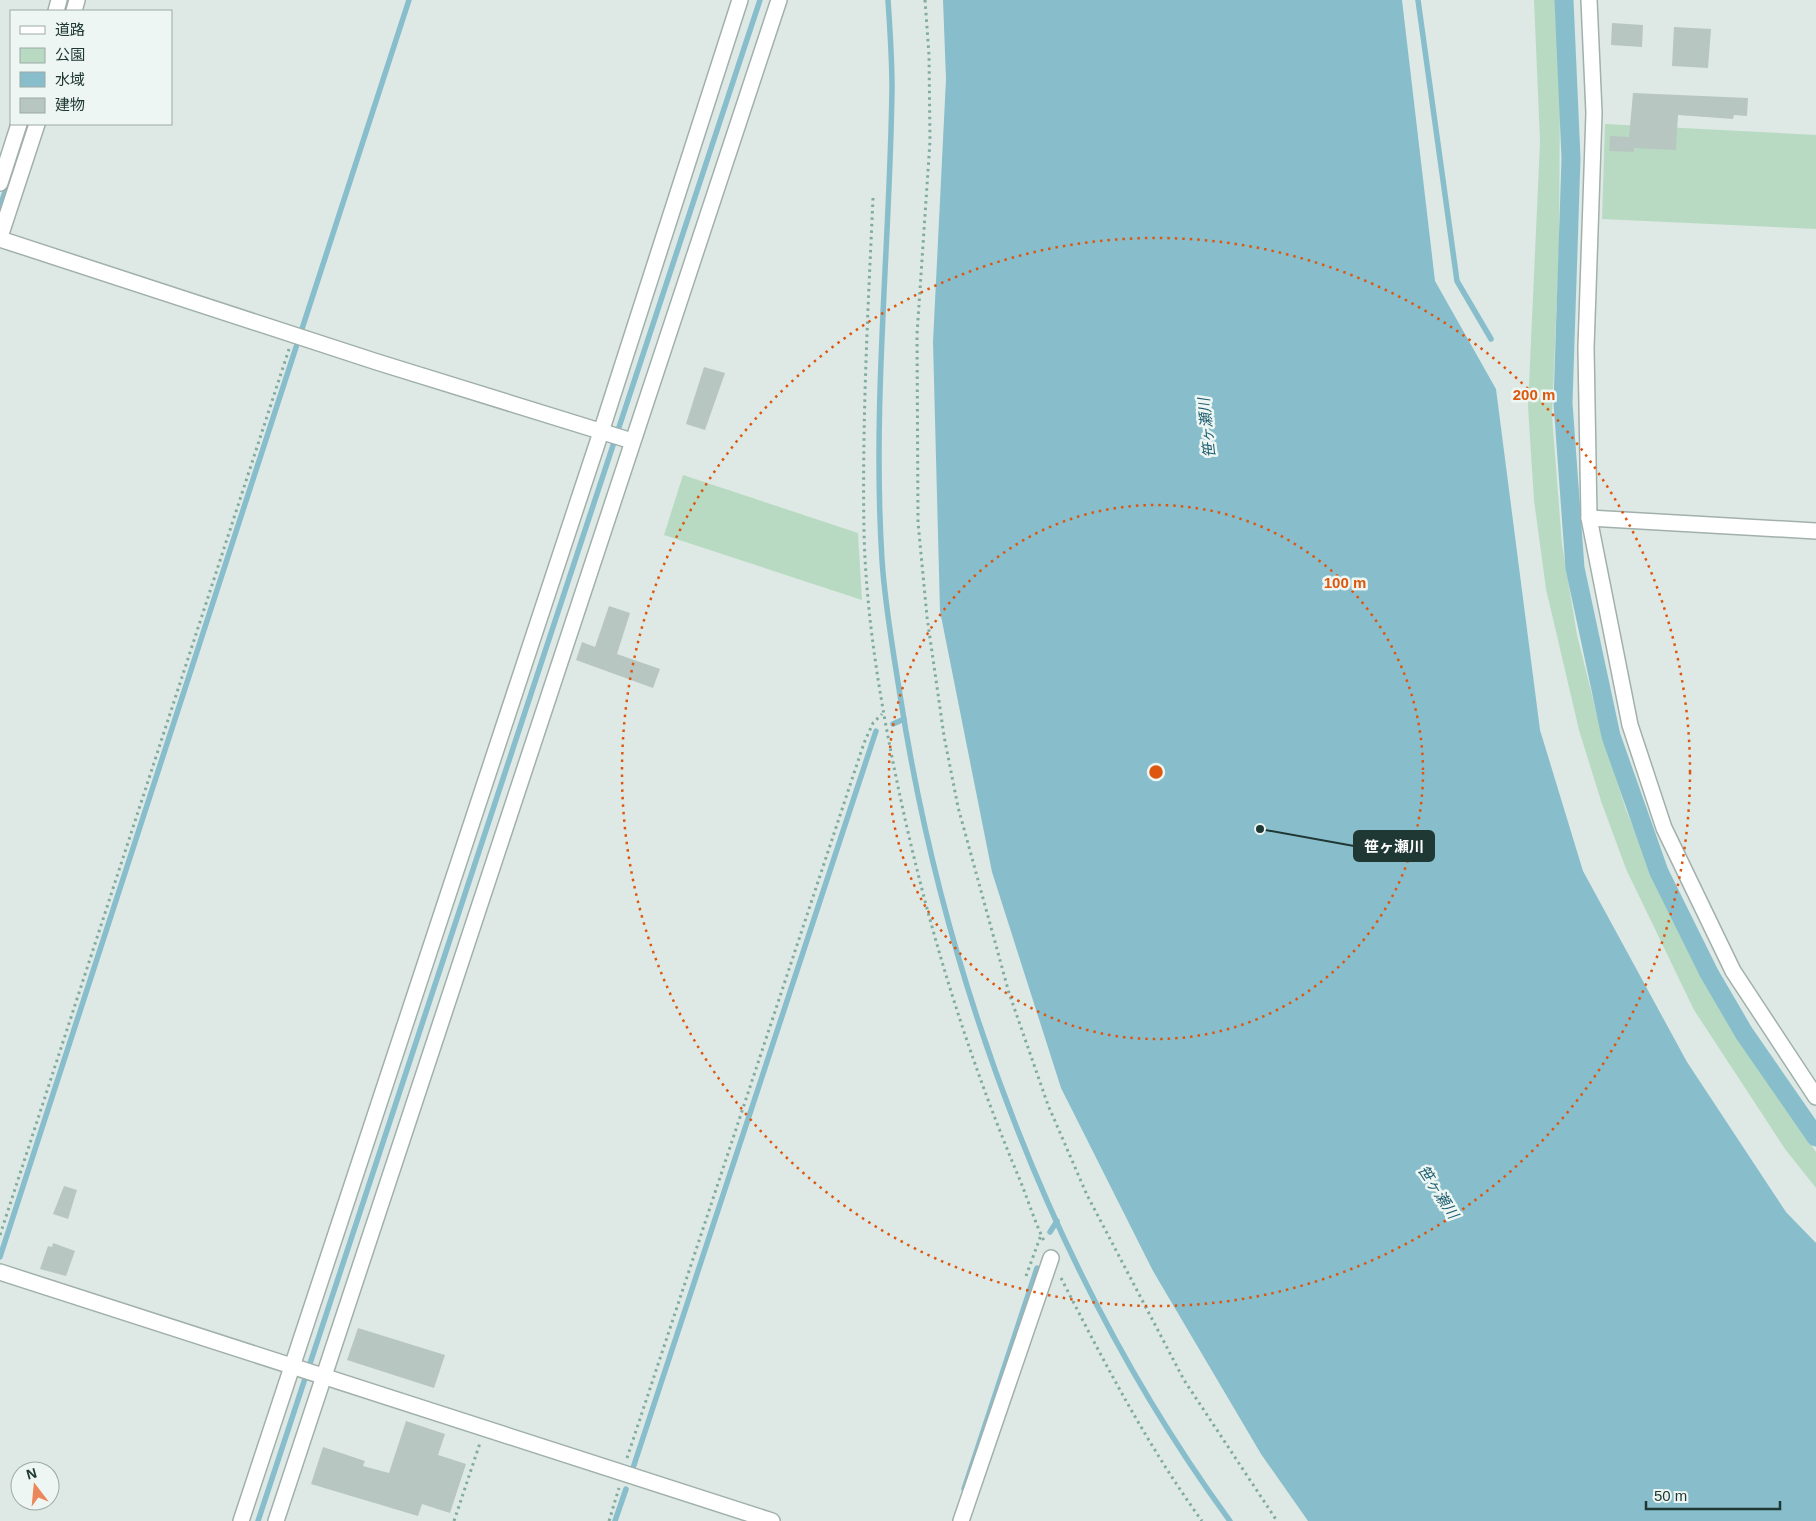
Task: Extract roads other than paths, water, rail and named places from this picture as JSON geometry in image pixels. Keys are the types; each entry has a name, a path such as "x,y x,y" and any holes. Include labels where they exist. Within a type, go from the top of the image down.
{"street":[{"path":"241,1521 307,1372 608,521 616,437 740,0"},
{"path":"276,1521 307,1372 616,437 779,0"},
{"path":"1589,0 1594,113 1586,348 1589,518 1630,725 1664,828 1733,970 1816,1097"},
{"path":"0,183 19,125"},
{"path":"37,125 0,238 298,336 616,437"},
{"path":"1589,518 1816,531"},
{"path":"960,1521 1051,1258"},
{"path":"0,1272 772,1521"}],"water":[{"path":"943,0 1402,0 1435,281 1496,389 1540,730 1583,871 1687,1062 1786,1212 1816,1243 1816,1521 1308,1521 1261,1454 1153,1271 1061,1088 992,872 940,611 933,342 946,79"}],"waterway":[{"path":"64,10 68,0"},
{"path":"0,1257 409,0"},
{"path":"258,1521 760,0"},
{"path":"888,0 892,88 891,147 880,383 879,501 883,577 887,611 920,804 946,913 978,1021 1017,1128 1061,1232 1111,1332 1168,1429 1230,1521"},
{"path":"1418,0 1457,281 1491,339"},
{"path":"1564,0 1571,158 1563,403 1575,568 1611,736 1659,872 1709,973 1744,1033 1816,1137"},
{"path":"0,207 27,125"},
{"path":"893,724 904,719"},
{"path":"633,1468 876,731"},
{"path":"1050,1232 1057,1221"},
{"path":"964,1489 1037,1268"},
{"path":"615,1521 626,1489"}],"place":[{"name":"笹ヶ瀬川","path":"1260,829"}]}
